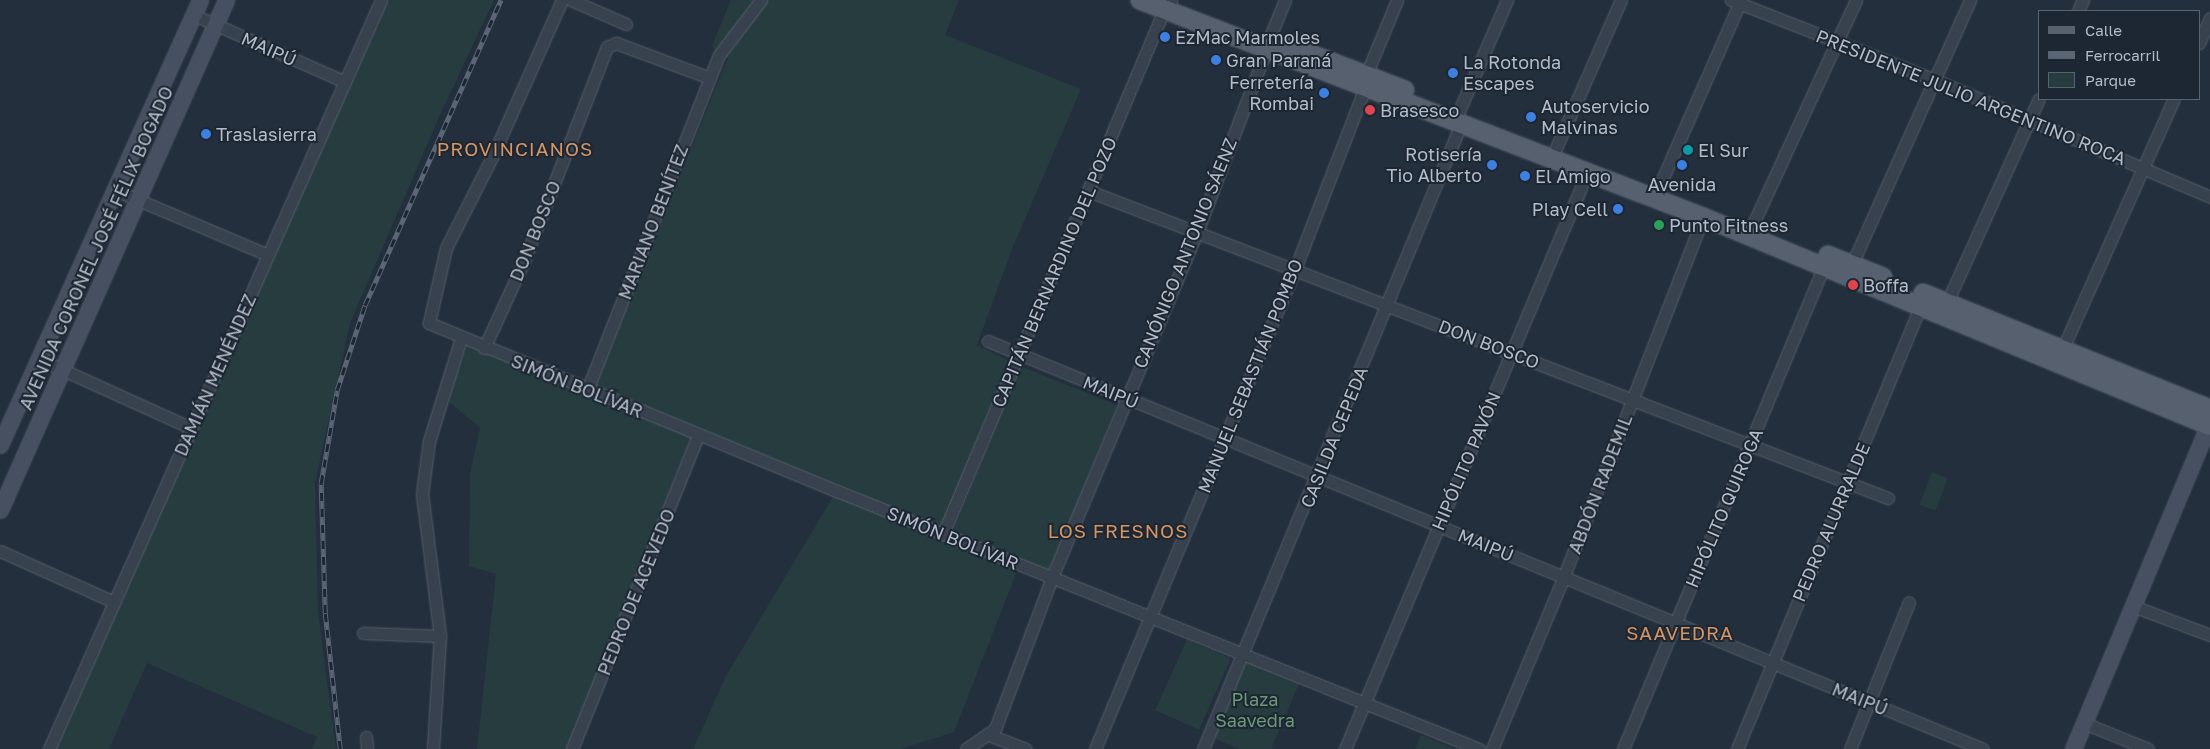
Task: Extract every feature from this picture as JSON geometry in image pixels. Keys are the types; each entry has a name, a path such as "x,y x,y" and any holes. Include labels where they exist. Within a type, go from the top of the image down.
{"main road":[{"name":"AVENIDA CORONEL JOSÉ FÉLIX BOGADO","path":"0,445 200,0"},
{"name":"AVENIDA CORONEL JOSÉ FÉLIX BOGADO","path":"0,510 5,487 62,371 226,0"},
{"path":"1140,0 1168,3 1267,44 1460,118 1587,173 1753,224 1852,264 1923,300"},
{"path":"1460,118 1556,148 1703,217 1824,266 2062,350 2210,421"},
{"path":"1944,308 2210,421"},
{"path":"2073,749 2210,421"}],"street":[{"name":"DAMIÁN MENÉNDEZ","path":"49,749 381,0"},
{"name":"SIMÓN BOLÍVAR","path":"562,0 492,157 446,248 429,323 484,348 587,390 1479,749"},
{"path":"571,0 626,24"},
{"name":"MARIANO BENÍTEZ","path":"587,390 719,55 756,11 761,0"},
{"name":"CANÓNIGO ANTONIO SÁENZ","path":"966,749 989,735 995,729 1052,577 1196,232 1285,0"},
{"name":"MANUEL SEBASTIÁN POMBO","path":"1095,749 1152,618 1295,269 1396,0"},
{"name":"CASILDA CEPEDA","path":"1203,749 1388,306 1507,0"},
{"path":"1556,148 1621,0"},
{"path":"1753,224 1856,0"},
{"path":"1852,264 1970,0"},
{"path":"1655,193 1737,1"},
{"name":"PRESIDENTE JULIO ARGENTINO ROCA","path":"1737,1 1934,80 2210,197"},
{"name":"CAPITÁN BERNARDINO DEL POZO","path":"943,534 1168,3"},
{"name":"MAIPÚ","path":"194,15 345,82"},
{"path":"2200,41 2210,18"},
{"name":"DON BOSCO","path":"484,348 524,261 607,47 616,43 710,78"},
{"path":"1944,308 2039,100"},
{"path":"2062,350 2174,100"},
{"name":"HIPÓLITO PAVÓN","path":"1345,749 1587,173"},
{"path":"115,190 268,255"},
{"name":"DON BOSCO","path":"1089,192 1295,269 1888,498"},
{"name":"ABDÓN RADEMIL","path":"1492,749 1564,576 1703,217"},
{"name":"HIPÓLITO QUIROGA","path":"1623,749 1675,622 1751,446 1824,266"},
{"name":"PEDRO ALURRALDE","path":"1737,749 1923,300"},
{"path":"433,749 440,636 422,494 429,441 461,338"},
{"name":"MAIPÚ","path":"988,341 1983,749"},
{"path":"39,359 191,428"},
{"name":"PEDRO DE ACEVEDO","path":"572,749 698,435"},
{"path":"0,551 114,602"},
{"path":"1850,749 1910,602"},
{"path":"2133,606 2210,635"},
{"path":"363,633 440,636"},
{"path":"2084,724 2148,749"},
{"path":"989,735 1026,749"},
{"path":"366,737 367,749"}],"green space":[{"path":"386,0 494,0 440,115 350,323 315,483 318,611 336,749 312,749 317,737 147,663 109,749 54,749"},
{"path":"731,0 959,0 945,35 1081,89 1012,249 977,345 1009,361 941,528 595,385 728,58 716,53 712,46"},
{"path":"467,345 691,437 567,749 477,749 496,574 469,566 470,474 480,428 447,400"},
{"path":"1020,366 1117,405 1050,571 953,532"},
{"path":"1932,472 1948,478 1935,511 1919,505"},
{"path":"834,495 1018,569 954,732 900,749 693,749 726,676"},
{"path":"1187,639 1231,659 1199,730 1155,710"},
{"name":"Plaza Saavedra","path":"1244,660 1299,684 1271,749 1240,749 1211,737"},
{"path":"1421,735 1454,749 1415,749"}],"railway":[{"path":"340,749 325,613 321,483 337,390 365,305 501,0"}],"place":[{"name":"EzMac Marmoles","path":"1165,37"},
{"name":"Gran Paraná","path":"1216,60"},
{"name":"La Rotonda Escapes","path":"1453,73"},
{"name":"Ferretería Rombai","path":"1324,93"},
{"name":"Brasesco","path":"1370,110"},
{"name":"Autoservicio Malvinas","path":"1531,117"},
{"name":"Traslasierra","path":"206,134"},
{"name":"El Sur","path":"1688,150"},
{"name":"Rotisería Tio Alberto","path":"1492,165"},
{"name":"Avenida","path":"1682,165"},
{"name":"El Amigo","path":"1525,176"},
{"name":"Play Cell","path":"1618,209"},
{"name":"Punto Fitness","path":"1659,225"},
{"name":"Boffa","path":"1853,285"}],"district":[{"name":"PROVINCIANOS","path":"515,149"},
{"name":"LOS FRESNOS","path":"1118,531"},
{"name":"SAAVEDRA","path":"1680,633"}]}
